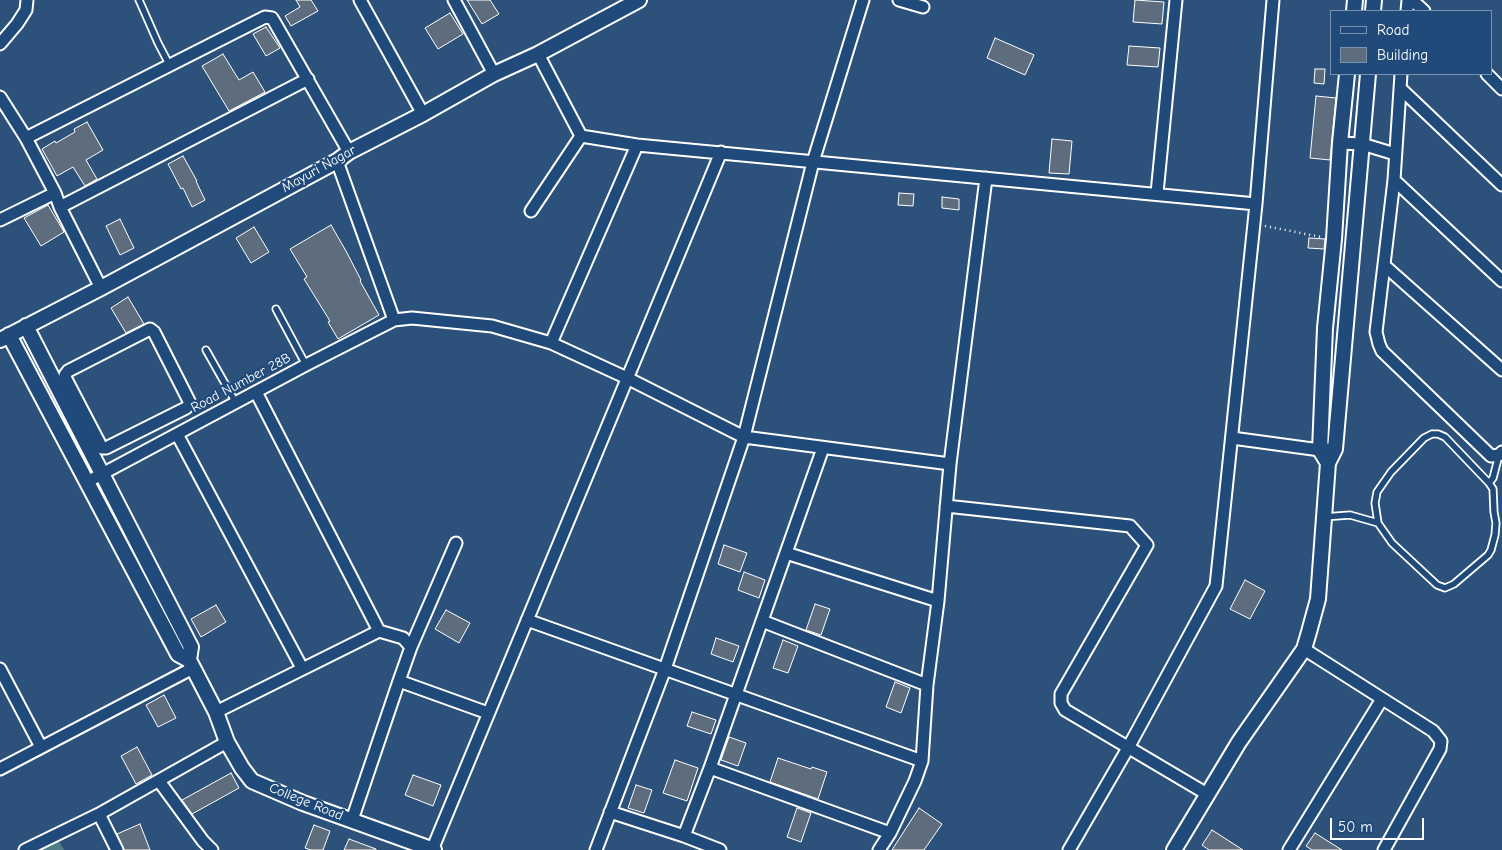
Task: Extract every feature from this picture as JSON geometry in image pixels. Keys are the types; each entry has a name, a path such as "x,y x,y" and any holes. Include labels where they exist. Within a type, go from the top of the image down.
{"street":[{"path":"0,44 26,10 27,0"},
{"path":"360,0 423,114"},
{"path":"454,0 494,74"},
{"name":"Mayuri Nagar","path":"4,338 101,288 494,74 538,54 639,0"},
{"path":"596,850 665,669 744,437 812,162 863,0"},
{"path":"899,0 923,7"},
{"path":"1157,193 1176,0"},
{"path":"1070,850 1216,586 1256,204 1273,0"},
{"path":"1412,0 1423,10"},
{"path":"26,138 265,16 272,18 308,79 343,156 394,320 412,318 492,326 551,343 627,378 744,437 950,464"},
{"path":"538,54 581,136"},
{"path":"1328,463 1320,450 1325,328 1347,75"},
{"path":"1174,850 1238,742 1304,650 1318,599 1328,463 1336,449 1368,75"},
{"path":"1401,75 1394,180 1376,332 1379,344 1382,351 1491,456 1500,453"},
{"path":"1488,75 1502,89"},
{"path":"60,207 308,79"},
{"path":"1400,88 1502,185"},
{"path":"0,97 26,138 56,193 60,207 101,288"},
{"path":"581,136 637,145 1157,193 1256,204"},
{"path":"531,211 581,136"},
{"path":"1340,143 1362,144 1395,154"},
{"path":"551,343 637,145"},
{"path":"433,850 720,152"},
{"path":"879,850 890,833 915,781 922,761 927,685 938,601 950,464 986,178"},
{"path":"1394,180 1502,281"},
{"path":"0,220 56,193"},
{"path":"1385,266 1502,370"},
{"name":"Road Number 28B","path":"87,482 394,320"},
{"path":"26,326 81,420 104,449 186,408 189,405 189,401 152,330 147,330 65,375 81,420 102,474 192,647 191,664"},
{"path":"4,338 60,432 178,654 191,664"},
{"path":"256,392 379,631"},
{"path":"60,432 81,420"},
{"path":"177,434 302,668"},
{"path":"1232,438 1320,450 1336,449"},
{"path":"684,836 710,768 823,448"},
{"path":"946,506 1130,526 1147,544 1061,694 1061,703 1065,710 1207,794"},
{"path":"352,820 411,647 456,543"},
{"path":"786,553 938,601"},
{"path":"527,620 922,761"},
{"path":"762,621 927,685"},
{"path":"216,712 379,631 403,638 411,647"},
{"path":"1304,650 1433,731 1441,741 1440,749 1384,850"},
{"path":"0,768 191,664"},
{"name":"College Road","path":"191,664 216,712 228,742 242,768 252,780 303,802 433,850"},
{"path":"0,669 41,747"},
{"path":"399,681 488,713"},
{"path":"1289,850 1382,700"},
{"path":"25,850 99,814 228,742"},
{"path":"710,768 890,833"},
{"path":"159,781 203,841 212,850"},
{"path":"610,812 720,850"},
{"path":"99,814 117,850"}],"lane":[{"path":"139,0 170,66"},
{"path":"276,309 306,365"},
{"path":"206,350 236,403"},
{"path":"1432,434 1444,437 1493,489 1496,523 1491,550 1476,566 1454,584 1445,588 1437,585 1392,543 1378,523 1375,502 1377,492 1391,472 1424,438 1432,434"},
{"path":"1489,483 1493,478 1500,453"},
{"path":"1323,517 1350,515 1378,523"}],"path":[{"path":"1254,224 1334,239"}],"green space":[{"path":"57,838 64,850 32,850"}],"building":[{"path":"296,0 311,0 318,11 291,26 285,16 300,7"},
{"path":"467,0 490,0 499,14 482,24"},
{"path":"1135,0 1164,2 1162,24 1133,22"},
{"path":"450,13 463,34 438,49 425,28"},
{"path":"266,27 280,48 266,56 253,34"},
{"path":"995,38 1034,55 1025,75 987,58"},
{"path":"1129,46 1160,48 1158,67 1127,65"},
{"path":"223,54 239,80 253,72 265,92 229,111 202,66"},
{"path":"1315,69 1325,69 1324,84 1314,83"},
{"path":"1316,96 1336,98 1330,160 1310,158"},
{"path":"87,122 103,150 86,160 97,179 85,186 73,167 57,176 42,149 75,132 74,129"},
{"path":"1052,139 1072,141 1069,174 1049,173"},
{"path":"183,156 205,200 192,207 168,164"},
{"path":"899,193 914,194 913,206 898,205"},
{"path":"942,197 959,199 959,210 942,208"},
{"path":"48,205 64,232 41,246 24,218"},
{"path":"120,219 134,248 120,255 106,226"},
{"path":"331,225 379,315 338,339 328,322 330,321 304,279 307,277 290,249"},
{"path":"254,227 269,252 251,263 236,238"},
{"path":"1309,238 1325,239 1324,249 1308,248"},
{"path":"128,297 144,324 126,333 111,308"},
{"path":"724,545 747,553 740,572 718,564"},
{"path":"744,572 765,580 759,598 738,590"},
{"path":"1245,580 1265,591 1250,619 1230,609"},
{"path":"815,604 830,609 821,635 806,630"},
{"path":"216,605 226,622 201,637 191,619"},
{"path":"446,610 470,623 459,643 435,629"},
{"path":"716,638 739,646 733,662 711,654"},
{"path":"783,640 798,646 788,673 773,668"},
{"path":"895,682 910,688 901,713 886,707"},
{"path":"164,695 176,718 158,727 146,705"},
{"path":"692,712 716,720 711,734 687,726"},
{"path":"729,737 746,743 738,766 721,760"},
{"path":"137,747 152,775 136,784 121,756"},
{"path":"778,758 811,769 812,767 827,772 818,799 770,782"},
{"path":"675,760 698,768 687,801 663,793"},
{"path":"231,773 239,788 192,814 182,800"},
{"path":"413,775 441,785 433,806 405,795"},
{"path":"636,785 652,790 644,813 628,808"},
{"path":"797,808 811,813 801,842 787,837"},
{"path":"919,808 942,824 924,850 892,850"},
{"path":"140,824 150,850 124,850 117,834"},
{"path":"314,825 330,831 323,850 305,848"},
{"path":"1212,830 1243,850 1209,850 1202,845"},
{"path":"1315,833 1342,850 1312,850 1306,846"},
{"path":"349,839 376,849 376,850 344,850"}]}
